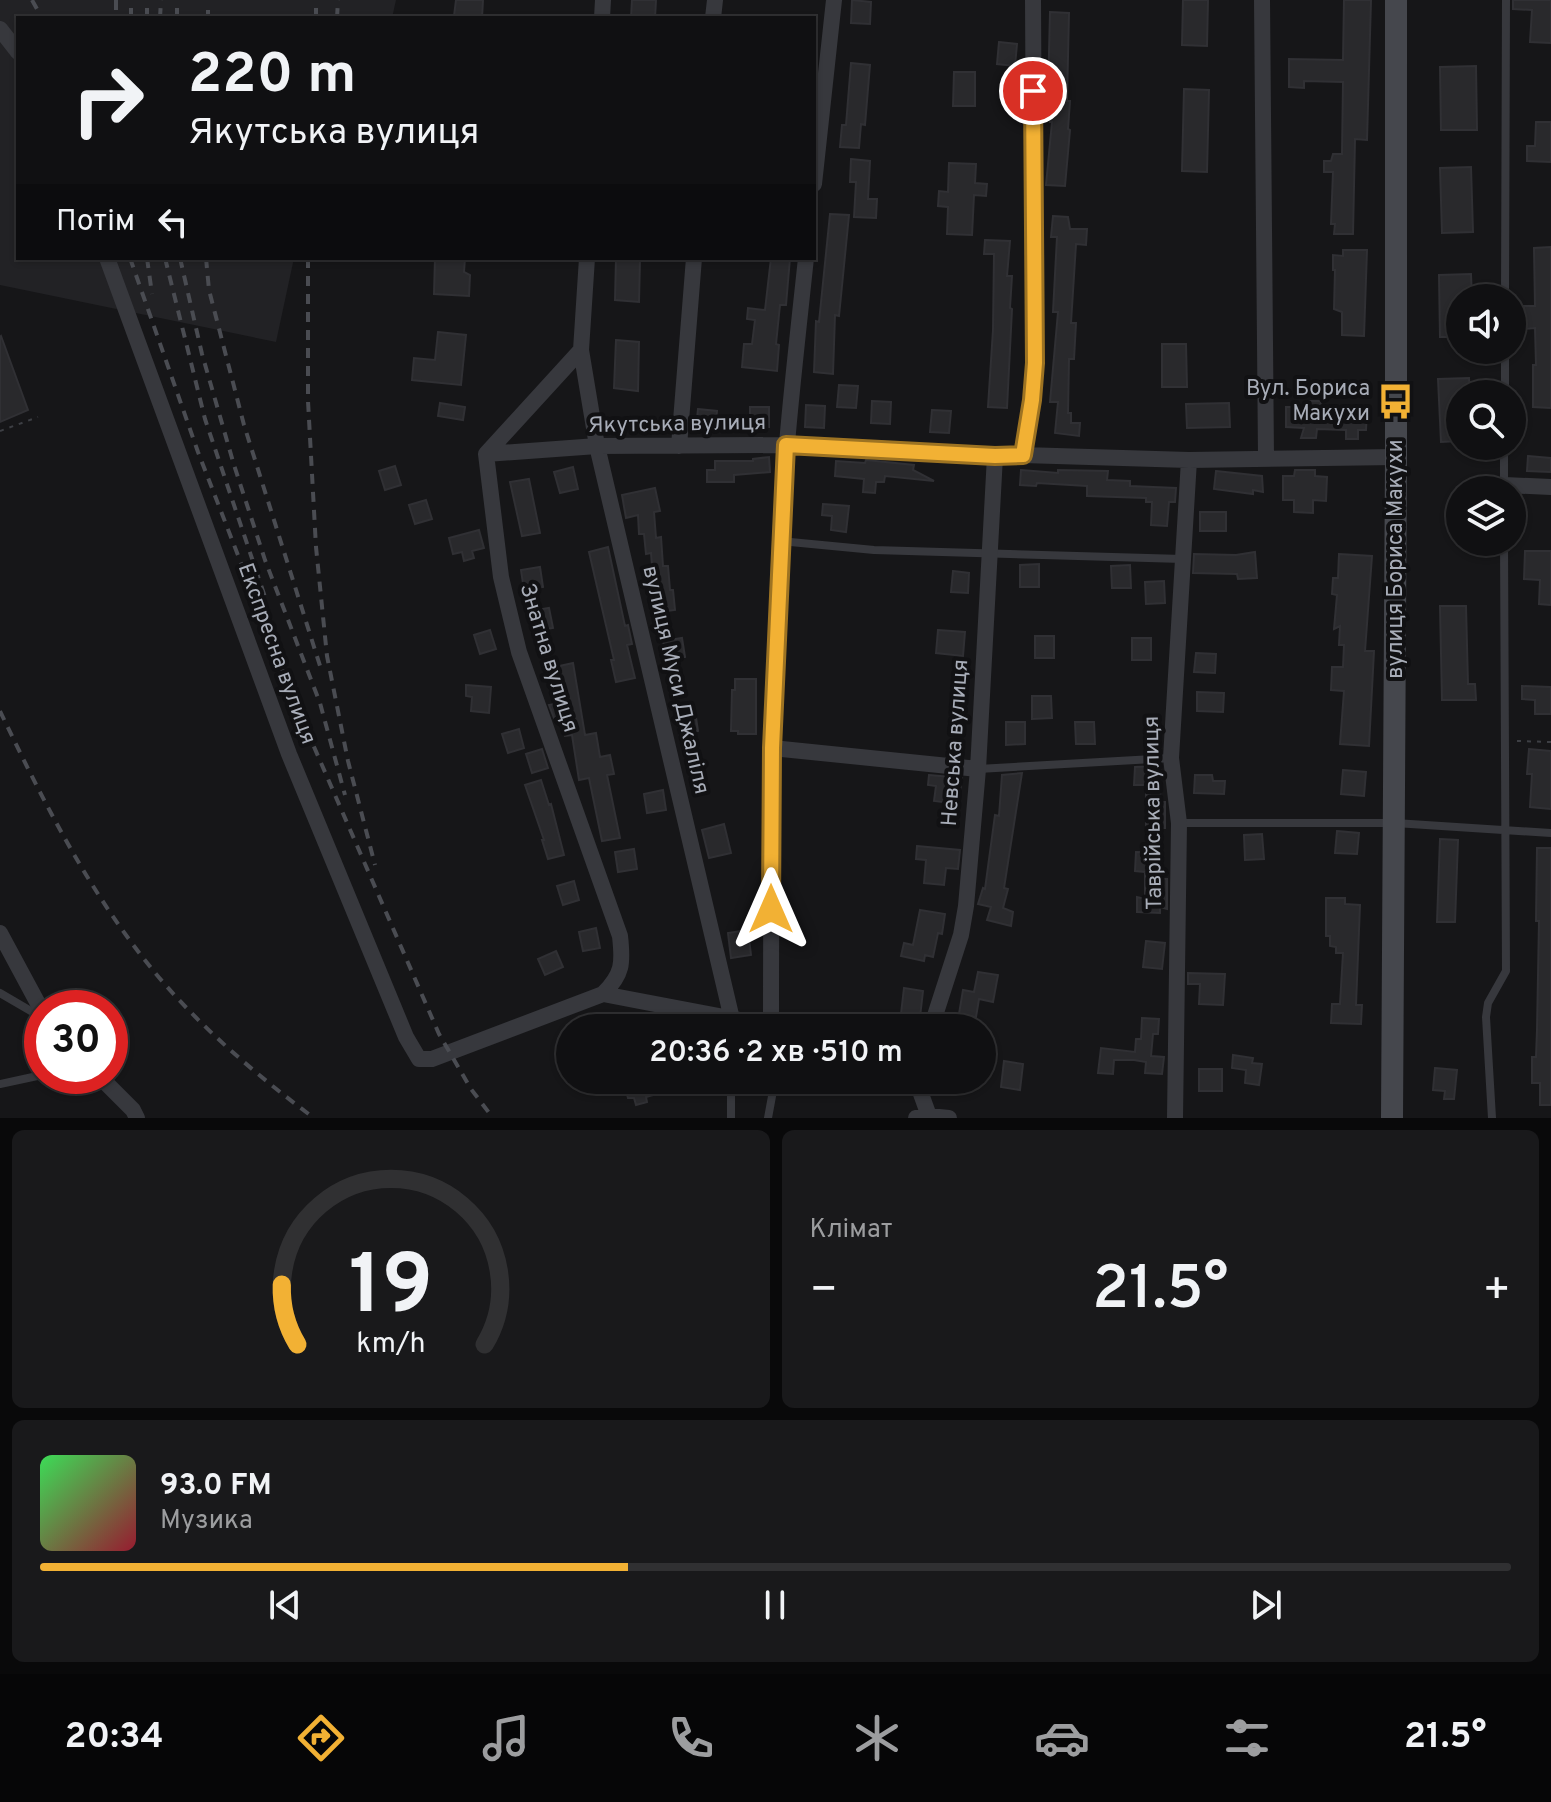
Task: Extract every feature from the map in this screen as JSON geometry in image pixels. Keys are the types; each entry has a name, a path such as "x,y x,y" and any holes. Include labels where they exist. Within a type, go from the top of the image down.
{"main road":[{"name":"вулиця Бориса Макухи","path":"1392,1118 1396,0"}],"street":[{"path":"816,166 834,0"},
{"path":"1023,455 1035,363 1033,0"},
{"path":"1262,0 1266,457"},
{"path":"0,29 16,49"},
{"name":"Експресна вулиця","path":"108,260 289,754 406,1037 419,1059 432,1059 603,994"},
{"path":"486,454 581,350 587,260"},
{"path":"679,446 694,260"},
{"path":"776,1014 772,748 780,541 786,445 806,260"},
{"name":"вулиця Муси Джаліля","path":"581,350 597,446 730,1014"},
{"name":"Якутська вулиця","path":"486,454 597,446 786,445 995,456 1189,460 1396,457"},
{"name":"Знатна вулиця","path":"486,454 501,577 519,652 620,936 622,961 616,980 603,994"},
{"name":"Невська вулиця","path":"936,1014 961,935 978,769 995,456"},
{"name":"Таврійська вулиця","path":"1175,1118 1179,823 1171,758 1189,460"},
{"path":"1526,487 1551,487"},
{"path":"772,748 978,769"},
{"path":"0,933 31,990"},
{"path":"603,994 689,1014"},
{"path":"117,1094 137,1118"},
{"path":"918,1094 922,1117 949,1118"}],"lane":[{"path":"1505,284 1506,0"},
{"path":"780,541 874,550 1183,559"},
{"path":"1492,1118 1486,1017 1488,1003 1506,971 1504,556"},
{"path":"978,769 1171,758"},
{"path":"1179,823 1395,823 1551,833"},
{"path":"0,993 24,1007"},
{"path":"0,1084 24,1079"},
{"path":"731,1094 731,1118"},
{"path":"768,1118 772,1094"}],"path":[{"path":"0,431 38,417"},
{"path":"1504,741 1551,742"}],"shaded area":[{"path":"0,0 396,0 392,16 16,16 16,260 294,260 276,342 0,285"}],"building":[{"path":"456,0 483,0 482,16 454,16"},
{"path":"632,0 656,0 655,16 631,16"},
{"path":"852,0 871,2 870,24 851,23"},
{"path":"1183,0 1208,0 1207,46 1182,45"},
{"path":"1344,0 1371,0 1367,140 1355,139 1353,234 1334,234 1335,224 1331,224 1333,172 1324,172 1324,161 1331,161 1333,154 1342,154 1343,82 1304,81 1304,88 1289,87 1289,59 1343,60"},
{"path":"1513,0 1551,0 1551,43 1530,42 1532,10 1513,9"},
{"path":"1050,12 1069,13 1067,101 1070,101 1070,130 1065,186 1046,185 1052,122 1052,94 1048,93"},
{"path":"999,42 1017,44 1015,66 997,64"},
{"path":"851,63 870,65 865,125 861,124 859,148 840,147 842,125 846,125"},
{"path":"1476,66 1477,130 1441,130 1440,67"},
{"path":"954,72 975,72 975,106 953,106"},
{"path":"1184,89 1209,90 1207,172 1182,171"},
{"path":"1536,122 1551,122 1551,162 1527,161 1527,146 1535,146"},
{"path":"851,159 870,161 868,199 877,199 876,218 854,217 856,182 850,182"},
{"path":"949,163 976,164 975,183 987,184 986,196 974,195 972,235 947,234 948,207 938,206 939,191 948,192"},
{"path":"1471,167 1473,232 1442,233 1440,168"},
{"path":"830,214 849,215 839,316 835,315 833,374 814,372 816,321 819,322"},
{"path":"1053,216 1068,217 1070,229 1087,229 1086,245 1076,244 1071,323 1076,323 1074,359 1069,359 1068,413 1071,413 1071,423 1080,423 1079,436 1055,433 1058,402 1050,402 1058,312 1053,312 1057,237 1051,237"},
{"path":"985,240 1010,241 1007,276 1012,276 1012,309 1007,408 988,407 994,254 984,254"},
{"path":"1551,247 1551,408 1533,407 1535,328 1526,329 1526,306 1535,306 1534,248"},
{"path":"1343,250 1367,250 1364,336 1342,335 1342,312 1334,309 1333,255 1343,256"},
{"path":"435,260 465,260 464,272 470,275 469,296 434,294"},
{"path":"616,260 640,260 639,302 615,300"},
{"path":"771,260 790,260 786,305 780,305 777,371 742,367 744,344 752,344 755,320 747,319 748,308 765,310"},
{"path":"1471,274 1471,284 1446,284 1446,337 1440,337 1439,275"},
{"path":"438,332 466,335 461,385 412,380 414,358 435,360"},
{"path":"0,337 28,410 0,422"},
{"path":"616,340 639,342 638,391 614,388"},
{"path":"1162,344 1186,344 1187,387 1162,387"},
{"path":"1469,378 1446,380 1446,442 1441,442 1438,379"},
{"path":"839,385 858,386 856,408 837,407"},
{"path":"872,401 891,402 890,424 871,423"},
{"path":"1308,401 1321,401 1320,408 1367,410 1366,430 1358,430 1358,439 1346,439 1346,430 1317,429 1316,438 1301,438 1304,428 1286,427 1286,407 1308,407"},
{"path":"440,403 465,407 463,420 438,416"},
{"path":"1229,403 1230,427 1187,428 1186,404"},
{"path":"806,405 825,406 824,428 805,427"},
{"path":"750,407 769,407 769,427 750,427"},
{"path":"698,409 717,411 715,431 696,429"},
{"path":"932,410 951,411 949,433 930,432"},
{"path":"1528,456 1551,458 1551,472 1527,471"},
{"path":"769,457 770,472 734,475 734,482 707,482 707,470 715,470 715,461 753,461"},
{"path":"866,460 914,465 913,470 934,481 885,476 884,482 876,482 875,493 863,492 864,479 835,476 836,461 865,463"},
{"path":"395,466 401,485 385,490 379,471"},
{"path":"573,467 578,489 560,493 554,472"},
{"path":"1021,470 1058,473 1058,470 1108,471 1107,480 1130,481 1130,486 1176,488 1175,502 1169,502 1167,526 1151,525 1152,502 1146,502 1146,498 1087,496 1087,486 1020,485"},
{"path":"1295,470 1315,470 1315,476 1327,477 1326,501 1313,500 1313,513 1294,512 1294,500 1283,500 1283,476 1294,476"},
{"path":"1216,471 1262,476 1263,492 1253,490 1253,494 1214,489"},
{"path":"529,479 540,533 522,536 510,482"},
{"path":"655,488 660,511 654,512 656,538 661,537 663,566 668,566 675,610 653,613 651,553 646,554 644,534 639,534 638,515 626,518 622,495"},
{"path":"426,500 432,519 415,524 409,505"},
{"path":"823,504 849,506 846,532 831,530 832,516 822,515"},
{"path":"1200,512 1226,512 1226,531 1200,531"},
{"path":"479,530 484,548 472,551 474,558 464,561 462,552 453,554 449,538"},
{"path":"608,547 625,626 628,625 632,644 627,645 635,678 616,682 611,660 614,660 589,552"},
{"path":"1526,551 1551,551 1551,605 1539,604 1540,580 1524,579"},
{"path":"1255,552 1257,578 1238,579 1237,574 1193,573 1194,554"},
{"path":"1339,554 1372,556 1365,651 1374,651 1369,746 1340,744 1344,691 1331,690 1332,667 1343,667 1344,645 1339,645 1340,626 1334,629 1337,595 1332,594 1333,578 1338,578"},
{"path":"1039,564 1039,587 1020,587 1020,565"},
{"path":"1130,565 1131,588 1112,588 1111,566"},
{"path":"540,567 543,587 524,590 521,570"},
{"path":"953,571 969,573 968,593 951,592"},
{"path":"1164,581 1165,603 1146,604 1145,582"},
{"path":"1440,606 1466,606 1468,684 1475,684 1476,700 1442,700"},
{"path":"549,608 553,628 534,631 531,611"},
{"path":"490,630 496,649 480,654 474,635"},
{"path":"938,630 965,632 963,656 936,653"},
{"path":"1035,636 1054,636 1054,658 1035,658"},
{"path":"682,638 685,657 667,660 663,641"},
{"path":"1132,638 1151,638 1151,660 1132,660"},
{"path":"1196,653 1216,654 1215,673 1194,672"},
{"path":"573,663 585,735 596,733 600,757 610,755 614,774 607,775 620,838 602,841 589,778 579,780 572,735 565,736 561,716 554,718 549,705 555,704 546,669"},
{"path":"735,679 756,679 756,734 731,731"},
{"path":"466,685 491,687 489,713 471,711 472,697 466,696"},
{"path":"1522,686 1551,687 1551,714 1535,714 1535,700 1522,699"},
{"path":"1197,692 1224,693 1223,712 1197,711"},
{"path":"1032,696 1051,696 1052,718 1032,719"},
{"path":"695,711 698,731 679,734 676,714"},
{"path":"1006,722 1025,722 1025,744 1006,745"},
{"path":"1075,722 1094,722 1095,744 1076,744"},
{"path":"519,729 524,748 508,753 502,734"},
{"path":"542,749 548,768 532,773 526,754"},
{"path":"1529,749 1551,751 1551,809 1530,807 1532,774 1527,774"},
{"path":"1161,766 1160,802 1165,802 1165,828 1146,828 1146,785 1134,785 1135,767"},
{"path":"1343,770 1366,772 1364,796 1341,794"},
{"path":"1022,773 1004,888 1008,889 1003,908 1013,912 1011,926 987,920 991,907 978,904 985,889 995,815 999,816 1002,775"},
{"path":"929,775 962,778 958,804 934,801 936,786 928,785"},
{"path":"1195,775 1212,775 1213,781 1225,781 1224,794 1194,793"},
{"path":"541,780 551,804 564,855 548,859 525,785"},
{"path":"663,790 666,810 647,813 644,794"},
{"path":"724,824 731,853 709,858 702,830"},
{"path":"1337,831 1359,833 1357,854 1335,853"},
{"path":"1262,834 1264,859 1245,860 1244,835"},
{"path":"1440,839 1458,840 1455,922 1437,922"},
{"path":"917,846 960,850 958,869 946,868 944,885 924,883 926,860 916,859"},
{"path":"1537,848 1551,848 1551,1105 1540,1105 1540,1083 1532,1083 1532,1057 1536,1057 1537,1030"},
{"path":"634,849 637,869 618,872 615,852"},
{"path":"1136,852 1162,853 1161,879 1167,879 1167,909 1160,907 1160,913 1137,912 1137,897 1145,899 1145,872 1135,871"},
{"path":"574,881 579,900 563,905 557,886"},
{"path":"1326,898 1345,898 1345,904 1360,905 1356,1005 1362,1005 1361,1024 1331,1023 1332,1004 1340,1004 1343,953 1336,953 1336,947 1330,946 1330,936 1326,936"},
{"path":"920,910 945,914 942,934 938,933 933,957 925,955 924,961 901,956 904,943 913,945"},
{"path":"596,928 600,948 583,951 579,932"},
{"path":"748,930 751,955 731,958 728,933"},
{"path":"1146,941 1165,943 1162,969 1143,967"},
{"path":"556,951 563,967 545,975 538,959"},
{"path":"978,972 998,975 993,1002 979,999 976,1014 959,1014 963,990 974,992"},
{"path":"1188,973 1225,974 1223,1005 1199,1004 1200,984 1188,984"},
{"path":"904,988 923,991 920,1014 901,1014"},
{"path":"1142,1018 1159,1019 1158,1034 1153,1034 1151,1056 1164,1057 1162,1074 1145,1073 1146,1062 1134,1060 1114,1060 1113,1074 1098,1073 1101,1048 1135,1052 1136,1039 1141,1039"},
{"path":"1233,1055 1253,1058 1252,1063 1262,1064 1259,1085 1245,1083 1246,1070 1232,1068"},
{"path":"1004,1061 1023,1064 1020,1090 1001,1087"},
{"path":"1435,1068 1457,1070 1454,1099 1444,1099 1445,1091 1433,1090"},
{"path":"1199,1069 1222,1069 1222,1091 1199,1091"},
{"path":"627,1094 653,1095 646,1097 647,1102 636,1105 634,1098 628,1098"}],"railway":[{"path":"32,0 41,16"},
{"path":"116,0 116,16"},
{"path":"131,0 131,16"},
{"path":"147,0 147,16"},
{"path":"160,16 161,0"},
{"path":"177,0 177,16"},
{"path":"316,0 316,16"},
{"path":"337,16 338,0"},
{"path":"208,10 208,16"},
{"path":"131,260 198,452 298,710 439,1034 471,1089 493,1118"},
{"path":"147,260 152,294"},
{"path":"165,260 205,419 265,597"},
{"path":"180,260 202,354 234,465 265,560 320,703 345,795"},
{"path":"206,260 209,290 244,425 321,669"},
{"path":"308,260 308,401 316,547 327,656 348,761 375,865"},
{"path":"0,711 85,874 148,964 226,1046 314,1118"}],"place":[{"name":"Вул. Бориса Макухи","path":"1396,402"}],"route":[{"path":"771,909 772,748 786,445 1023,455 1035,363 1033,91"}]}
